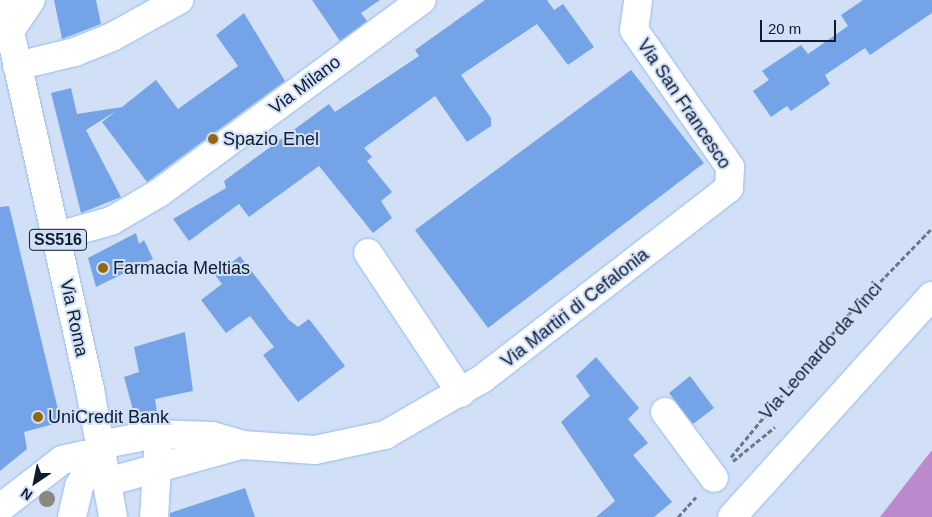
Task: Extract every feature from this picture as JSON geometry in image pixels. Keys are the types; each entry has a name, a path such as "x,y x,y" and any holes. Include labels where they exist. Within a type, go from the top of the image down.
{"street":[{"name":"Via Roma","path":"3,0 57,236 113,517"},
{"path":"10,32 31,0"},
{"path":"17,66 75,52 112,37 179,0"},
{"name":"Via Milano","path":"57,236 111,221 159,193 422,0"},
{"name":"Via San Francesco","path":"638,0 634,30 730,167 732,179"},
{"name":"Via Martiri di Cefalonia","path":"243,445 315,450 385,435 407,425 461,393 729,188 732,179"},
{"path":"368,253 461,393"},
{"path":"732,517 932,296"},
{"path":"664,412 714,478"},
{"path":"154,517 157,468 156,434"},
{"path":"72,517 79,486 101,459 156,434 212,436 243,445"},
{"path":"0,508 62,460 83,455 157,468 243,445"}],"path":[{"name":"Via Leonardo da Vinci","path":"714,478 849,314 932,228"}],"shaded area":[{"path":"932,450 932,517 880,517"}],"building":[{"path":"54,0 96,0 101,24 62,39"},
{"path":"312,0 380,0 361,13 367,21 340,41"},
{"path":"485,0 547,0 554,10 563,4 594,47 568,65 537,24 461,75 491,118 491,126 467,142 435,96 364,148 372,157 367,161 392,192 381,201 392,218 373,233 319,166 249,217 239,204 189,241 173,219 226,188 224,181 329,104 335,112 419,56 415,50"},
{"path":"863,0 932,0 932,13 870,55 865,48 825,75 830,84 791,111 787,106 771,117 753,91 769,80 762,71 801,45 808,54 848,26 841,15"},
{"path":"244,13 285,81 147,182 102,122 116,111 86,130 121,197 81,213 51,93 71,88 77,114 122,107 156,80 178,109 238,66 216,35"},
{"path":"631,70 704,163 488,328 415,230"},
{"path":"9,206 61,422 24,432 27,449 0,471 0,207"},
{"path":"136,233 139,244 144,240 153,259 96,287 88,258"},
{"path":"240,256 289,320 298,327 309,319 345,366 298,402 263,355 274,347 250,316 226,333 201,300 222,284 215,275"},
{"path":"185,332 193,391 155,399 157,413 136,421 124,377 139,372 134,347"},
{"path":"596,357 639,408 628,419 648,443 633,455 672,502 654,517 596,517 615,501 561,422 590,396 576,376"},
{"path":"690,376 714,408 693,424 669,393"},
{"path":"245,488 255,517 170,517 170,513"}],"place":[{"name":"Spazio Enel","path":"213,139"},
{"name":"Farmacia Meltias","path":"103,268"},
{"name":"UniCredit Bank","path":"38,417"}]}
